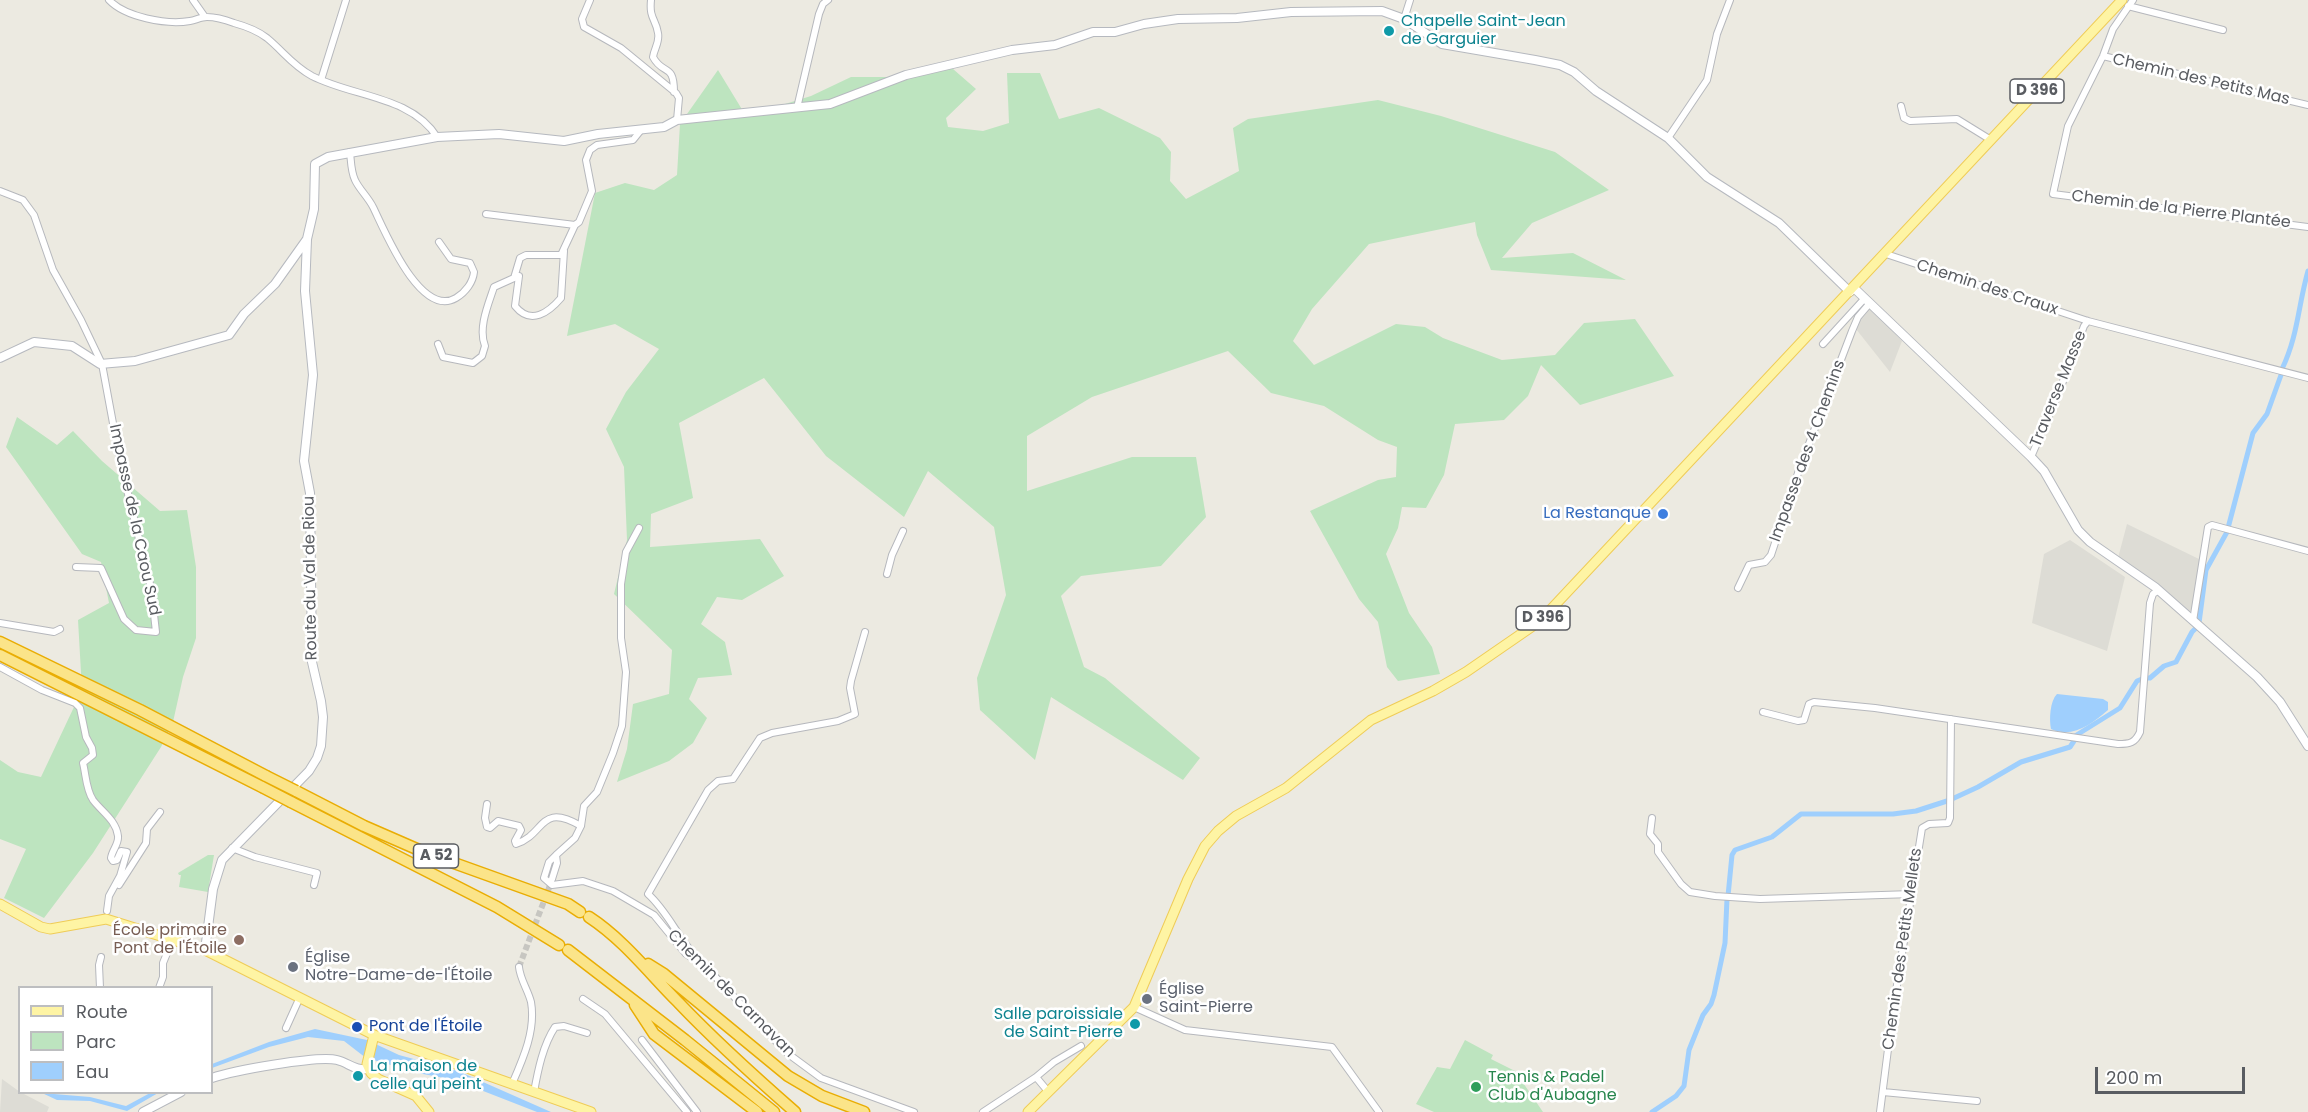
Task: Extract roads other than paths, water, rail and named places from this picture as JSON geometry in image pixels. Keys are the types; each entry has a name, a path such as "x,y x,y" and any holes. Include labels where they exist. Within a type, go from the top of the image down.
{"highway":[{"name":"A 52","path":"0,642 140,710 264,782 291,802 497,907 564,948 774,1112"},
{"name":"A 52","path":"0,655 264,782 297,791 364,826 426,853 568,904 600,924 638,958 677,1002 795,1112"},
{"path":"638,958 664,974 788,1076 822,1096 864,1112"},
{"path":"629,997 654,1034 757,1112"}],"main road":[{"name":"D 396","path":"1028,1112 1134,1007 1188,879 1210,838 1236,816 1286,788 1371,720 1433,691 1466,672 1540,621 1991,140 2125,3"},
{"path":"0,904 21,917 50,929 95,920 107,915 172,941 205,950 300,996 374,1038 419,1051 591,1112"},
{"path":"374,1038 368,1066 378,1079 416,1096 429,1112"},
{"name":"D 396","path":"1021,1112 1086,1056"}],"street":[{"path":"109,0 128,14 180,21 190,21 205,16 235,23 266,38 292,63 321,80 407,109 430,126 437,137"},
{"path":"194,0 205,16"},
{"path":"321,80 346,0"},
{"path":"590,0 582,19 586,30 621,48 674,92 679,98 677,120"},
{"path":"651,0 650,13 659,37 653,57 657,64 671,72 674,78 674,92"},
{"path":"797,108 819,14 823,4 828,0"},
{"path":"1404,19 1410,0"},
{"path":"1668,138 1707,80 1717,34 1730,0"},
{"path":"2103,56 2125,3 2133,0"},
{"path":"2125,3 2223,30"},
{"path":"0,358 34,342 72,346 102,364 135,361 228,335 248,309 275,284 307,239 314,209 315,164 328,157 437,137 499,134 564,141 597,134 664,127 677,120 830,105 906,75 1012,50 1055,45 1093,32 1115,32 1144,24 1178,19 1237,18 1291,12 1382,11 1404,19 1442,44 1560,65 1574,72 1596,91 1668,138 1707,177 1779,223 1852,290 1868,301 2031,457 2044,471 2078,530 2090,542 2159,590 2257,677 2280,702 2308,746"},
{"name":"Chemin des Petits Mas","path":"2103,56 2308,105"},
{"name":"Chemin de la Pierre Plantée","path":"2103,56 2068,126 2053,194 2308,226"},
{"path":"1901,106 1904,118 1910,121 1957,119 1991,140"},
{"path":"438,344 443,357 473,363 482,356 485,346 483,323 494,287 514,278 520,258 526,255 558,257 575,225 579,222 591,196 592,187 586,160 590,150 597,145 633,140 641,130"},
{"path":"350,152 354,178 372,205 386,237 408,275 432,297 449,301 465,291 472,281 474,272 470,263 451,259 439,242"},
{"path":"0,191 23,200 34,215 52,270 81,320 102,364"},
{"path":"486,214 575,225"},
{"name":"Route du Val de Riou","path":"205,950 217,872 222,860 309,771 317,758 322,735 321,701 312,662 310,493 304,461 313,375 304,291 307,239"},
{"path":"518,267 520,273 516,284 515,306 525,314 540,316 549,311 561,298 563,247"},
{"name":"Chemin des Craux","path":"1886,254 2088,321 2308,378"},
{"path":"1823,344 1868,301"},
{"name":"Impasse des 4 Chemins","path":"1738,588 1749,565 1765,562 1772,555 1799,470 1852,331 1868,301"},
{"name":"Traverse Masse","path":"2031,457 2088,321"},
{"name":"Impasse de la Caou Sud","path":"76,567 100,568 124,619 136,630 156,632 151,588 125,483 102,364"},
{"path":"2193,621 2208,527 2212,525 2308,551"},
{"path":"552,879 556,855 575,838 581,826 584,806 597,792 622,726 626,672 621,638 621,584 626,552 639,528"},
{"path":"887,573 903,531"},
{"path":"1763,712 1798,721 1804,720 1806,707 1814,702 1875,708 2118,744 2131,743 2137,739 2140,732 2150,603 2153,594 2159,590"},
{"path":"0,623 54,632 60,629"},
{"path":"706,967 682,942 656,901 648,894 708,790 718,781 733,779 760,738 772,733 838,721 855,714 850,688 865,632"},
{"path":"0,667 42,690 75,703 83,713 86,737 93,755 82,763 85,778 93,800 116,828 118,841 111,858 113,861 117,860 121,851 126,852 120,876 106,904 107,915"},
{"name":"Chemin des Petits Mellets","path":"1880,1112 1893,1010 1922,828 1929,824 1948,823 1950,818 1950,719"},
{"path":"487,804 485,818 487,827 490,828 498,821 519,826 520,830 514,842 516,844 552,817 563,817 581,826"},
{"path":"107,915 115,891 146,843 147,829 160,812"},
{"path":"1652,818 1650,834 1658,844 1658,852 1681,884 1690,892 1715,896 1760,898 1912,894"},
{"path":"235,845 245,853 317,873 314,885"},
{"name":"Chemin de Carnavan","path":"556,855 549,862 544,878 552,885 584,881 613,891 654,915 686,954 706,967 787,1053 821,1078 914,1112"},
{"path":"159,986 163,977 163,963 172,941"},
{"path":"100,986 101,957"},
{"path":"512,1084 524,1057 531,1021 531,1004 519,967"},
{"path":"286,1028 300,996"},
{"path":"583,999 605,1014 687,1112"},
{"path":"1134,1007 1185,1030 1332,1047 1379,1112"},
{"path":"534,1092 537,1071 555,1027 564,1026 586,1033"},
{"path":"642,1040 697,1112"},
{"path":"982,1112 1080,1046"},
{"path":"213,1078 249,1069 317,1060 337,1060 358,1070 368,1066"},
{"path":"1036,1077 1046,1089"},
{"path":"1883,1092 1977,1101"},
{"path":"143,1112 177,1094"}],"water":[{"path":"2057,694 2103,699 2108,702 2108,710 2081,728 2059,732 2051,729 2050,720 2051,706"},
{"path":"315,1029 367,1040 399,1055 458,1071 551,1112 537,1112 455,1080 423,1074 366,1058 344,1041 308,1037 269,1047 213,1068 213,1064 269,1042"},
{"path":"44,1094 90,1097 126,1106 148,1094 156,1094 127,1111 90,1101 57,1100"}],"waterway":[{"path":"2282,369 2295,333 2308,271"},
{"path":"2228,528 2253,433 2267,414 2281,375"},
{"path":"2199,623 2206,570 2227,532"},
{"path":"2145,678 2150,678 2164,666 2176,662 2196,628"},
{"path":"2075,736 2120,708 2137,681 2142,679"},
{"path":"1952,799 2021,762 2070,747 2074,741"},
{"path":"1728,896 1732,855 1735,850 1772,837 1801,814 1893,814 1916,811 1947,801"},
{"path":"1652,1112 1676,1096 1684,1086 1689,1050 1714,995 1725,943 1727,899"}],"tunnel":[{"path":"519,967 552,880"}],"place":[{"name":"Chapelle Saint-Jean de Garguier","path":"1389,31"},
{"name":"La Restanque","path":"1663,514"},
{"name":"École primaire Pont de l'Étoile","path":"239,940"},
{"name":"Église Notre-Dame-de-l'Étoile","path":"293,967"},
{"name":"Église Saint-Pierre","path":"1147,999"},
{"name":"Salle paroissiale de Saint-Pierre","path":"1135,1024"},
{"name":"Pont de l'Étoile","path":"357,1027"},
{"name":"La maison de celle qui peint","path":"358,1076"},
{"name":"Tennis & Padel Club d'Aubagne","path":"1476,1087"}]}
